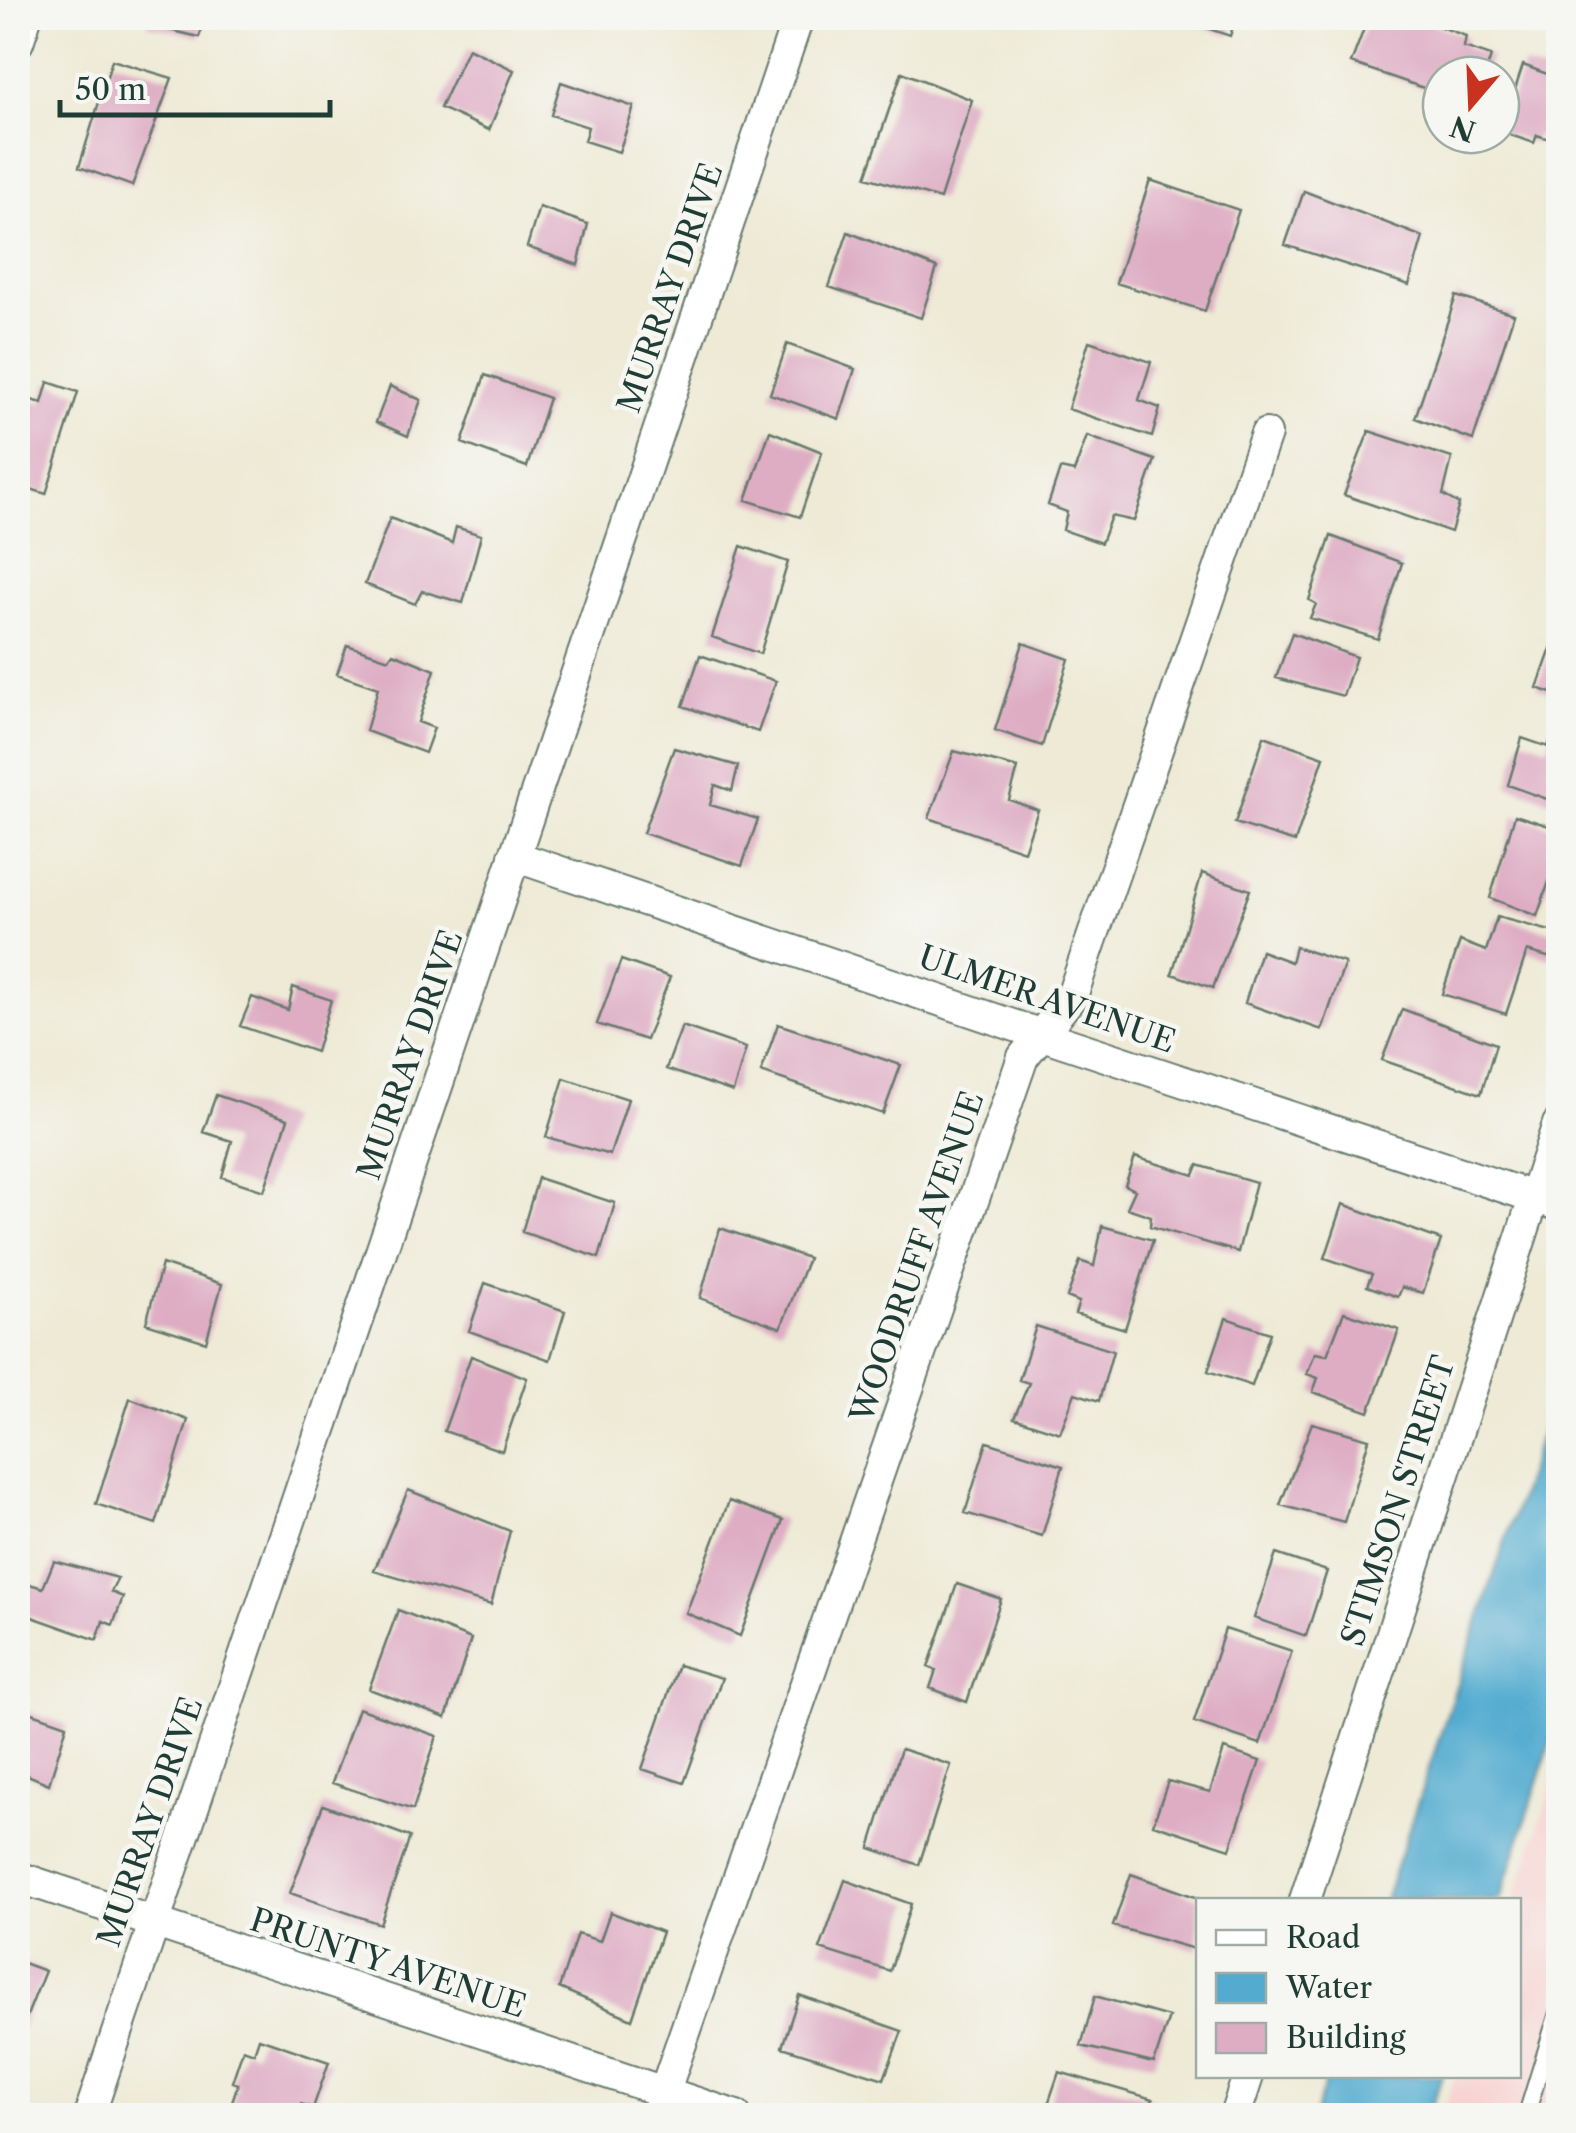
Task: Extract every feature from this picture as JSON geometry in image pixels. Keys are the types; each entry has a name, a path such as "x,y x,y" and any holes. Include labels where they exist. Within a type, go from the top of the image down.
{"street":[{"path":"18,42 26,18"},
{"name":"MURRAY DRIVE","path":"88,2116 798,18"},
{"name":"WOODRUFF AVENUE","path":"661,2103 1024,1057 1072,996 1266,434"},
{"name":"ULMER AVENUE","path":"514,856 1546,1201"},
{"name":"STIMSON STREET","path":"1306,1898 1546,1201 1558,1124"},
{"name":"PRUNTY AVENUE","path":"18,1877 661,2103 736,2116"},
{"path":"1235,2116 1247,2078"}],"lane":[{"path":"1526,2116 1558,2011"}],"shaded area":[{"path":"1558,1768 1558,2115 1442,2116 1454,2078 1521,2078 1521,1898 1515,1898"}],"water":[{"path":"1558,1383 1558,1720 1501,1898 1386,1898"},
{"path":"1326,2078 1441,2078 1429,2115 1314,2115"}],"building":[{"path":"149,18 206,18 199,37 147,25"},
{"path":"1177,18 1236,18 1230,36"},
{"path":"1368,18 1399,25 1402,18 1416,18 1466,36 1464,47 1488,55 1421,55 1421,87 1351,63"},
{"path":"468,48 514,70 489,130 440,108"},
{"path":"112,60 172,78 132,186 79,167"},
{"path":"1523,65 1558,78 1558,142 1537,135 1534,143 1521,139"},
{"path":"902,72 972,100 940,199 866,177"},
{"path":"561,82 634,107 619,152 584,141 588,127 551,115"},
{"path":"1150,180 1239,210 1205,311 1116,283"},
{"path":"1304,191 1423,237 1409,285 1285,245"},
{"path":"539,207 588,224 578,265 527,247"},
{"path":"848,232 937,268 921,318 829,287"},
{"path":"1456,296 1514,314 1473,440 1415,418"},
{"path":"1089,341 1151,362 1139,400 1160,408 1152,437 1068,409"},
{"path":"787,344 855,369 839,419 770,394"},
{"path":"485,375 549,398 527,467 462,443"},
{"path":"48,382 78,392 46,494 18,485 18,396 42,403"},
{"path":"390,386 421,400 408,436 376,422"},
{"path":"770,431 822,452 800,517 746,500"},
{"path":"1369,431 1452,458 1443,495 1459,504 1451,532 1344,495"},
{"path":"1087,436 1155,460 1134,521 1111,516 1101,543 1063,530 1067,512 1048,505 1060,469 1074,472"},
{"path":"390,518 452,543 456,527 481,535 463,603 422,591 415,604 365,584"},
{"path":"1331,536 1402,563 1378,639 1310,618 1316,604 1309,600"},
{"path":"741,546 788,562 760,654 712,637"},
{"path":"1558,629 1558,695 1537,688"},
{"path":"1292,633 1356,657 1343,696 1276,678"},
{"path":"1023,643 1069,659 1042,746 995,730"},
{"path":"347,645 389,659 393,653 435,670 418,722 434,728 425,753 366,731 378,688 337,674"},
{"path":"700,655 776,681 758,732 683,706"},
{"path":"1558,715 1558,803 1508,785 1522,738 1548,747"},
{"path":"1264,736 1324,757 1295,842 1235,823"},
{"path":"674,748 738,766 732,791 715,785 710,805 758,819 742,866 643,833"},
{"path":"954,751 1018,768 1009,800 1038,810 1024,851 929,818"},
{"path":"1515,815 1558,829 1558,856 1537,916 1490,898"},
{"path":"1202,873 1250,890 1213,988 1172,974"},
{"path":"1497,917 1558,933 1558,960 1527,951 1506,1014 1442,994 1460,941 1486,951"},
{"path":"1295,947 1345,963 1322,1030 1245,1003 1261,951 1291,962"},
{"path":"621,960 670,977 646,1040 597,1024"},
{"path":"293,987 331,1000 316,1052 240,1026 252,997 288,1010"},
{"path":"1402,1009 1496,1044 1481,1094 1382,1060"},
{"path":"778,1024 901,1065 883,1114 761,1072"},
{"path":"682,1026 746,1048 733,1092 666,1069"},
{"path":"564,1078 628,1099 610,1155 546,1137"},
{"path":"216,1095 288,1119 264,1191 222,1177 232,1141 203,1132"},
{"path":"1135,1157 1194,1175 1198,1165 1256,1182 1238,1252 1150,1226 1151,1216 1127,1208 1135,1190 1125,1185"},
{"path":"538,1178 615,1203 599,1258 522,1232"},
{"path":"1343,1204 1441,1240 1423,1293 1402,1287 1398,1297 1367,1286 1372,1274 1325,1258"},
{"path":"1102,1226 1153,1240 1125,1329 1075,1314 1079,1302 1067,1297 1080,1261 1094,1266"},
{"path":"720,1228 808,1258 781,1328 700,1298"},
{"path":"162,1264 222,1284 206,1342 146,1323"},
{"path":"485,1283 565,1311 550,1360 469,1331"},
{"path":"1344,1312 1399,1330 1369,1412 1313,1392 1318,1378 1307,1374 1315,1353 1327,1355"},
{"path":"1226,1318 1270,1333 1252,1386 1208,1371"},
{"path":"1036,1326 1113,1351 1099,1401 1075,1393 1060,1433 1014,1418 1029,1383 1019,1380"},
{"path":"471,1356 527,1378 502,1451 444,1431"},
{"path":"130,1398 188,1420 156,1524 96,1504"},
{"path":"1312,1423 1369,1439 1344,1522 1280,1505"},
{"path":"987,1442 1063,1466 1042,1536 965,1513"},
{"path":"408,1490 510,1531 491,1605 374,1571"},
{"path":"729,1501 783,1520 740,1636 686,1613"},
{"path":"1276,1554 1327,1571 1306,1636 1254,1618"},
{"path":"54,1561 118,1578 111,1592 123,1597 113,1625 103,1621 97,1640 18,1612 26,1583 43,1588"},
{"path":"957,1584 1001,1599 967,1702 930,1688 936,1670 928,1667"},
{"path":"398,1610 471,1639 446,1718 369,1689"},
{"path":"1225,1629 1292,1651 1260,1744 1194,1722"},
{"path":"678,1665 722,1678 684,1783 642,1769"},
{"path":"18,1708 67,1725 49,1784 18,1771"},
{"path":"358,1708 437,1736 413,1810 332,1783"},
{"path":"901,1749 951,1765 919,1865 870,1848"},
{"path":"1224,1749 1260,1761 1230,1849 1153,1824 1168,1781 1210,1792"},
{"path":"323,1805 410,1837 380,1924 290,1893"},
{"path":"1131,1874 1198,1898 1196,1949 1113,1926"},
{"path":"845,1880 911,1904 890,1971 820,1949"},
{"path":"610,1912 662,1932 632,2019 559,1988 577,1934 600,1941"},
{"path":"18,1961 45,1971 18,2038"},
{"path":"799,1995 902,2031 884,2079 782,2047"},
{"path":"1095,1996 1169,2017 1154,2063 1081,2046"},
{"path":"259,2038 329,2062 313,2108 301,2104 297,2116 227,2116 238,2084 232,2082 243,2049 254,2053"},
{"path":"1059,2072 1153,2099 1147,2116 1044,2116"}]}
